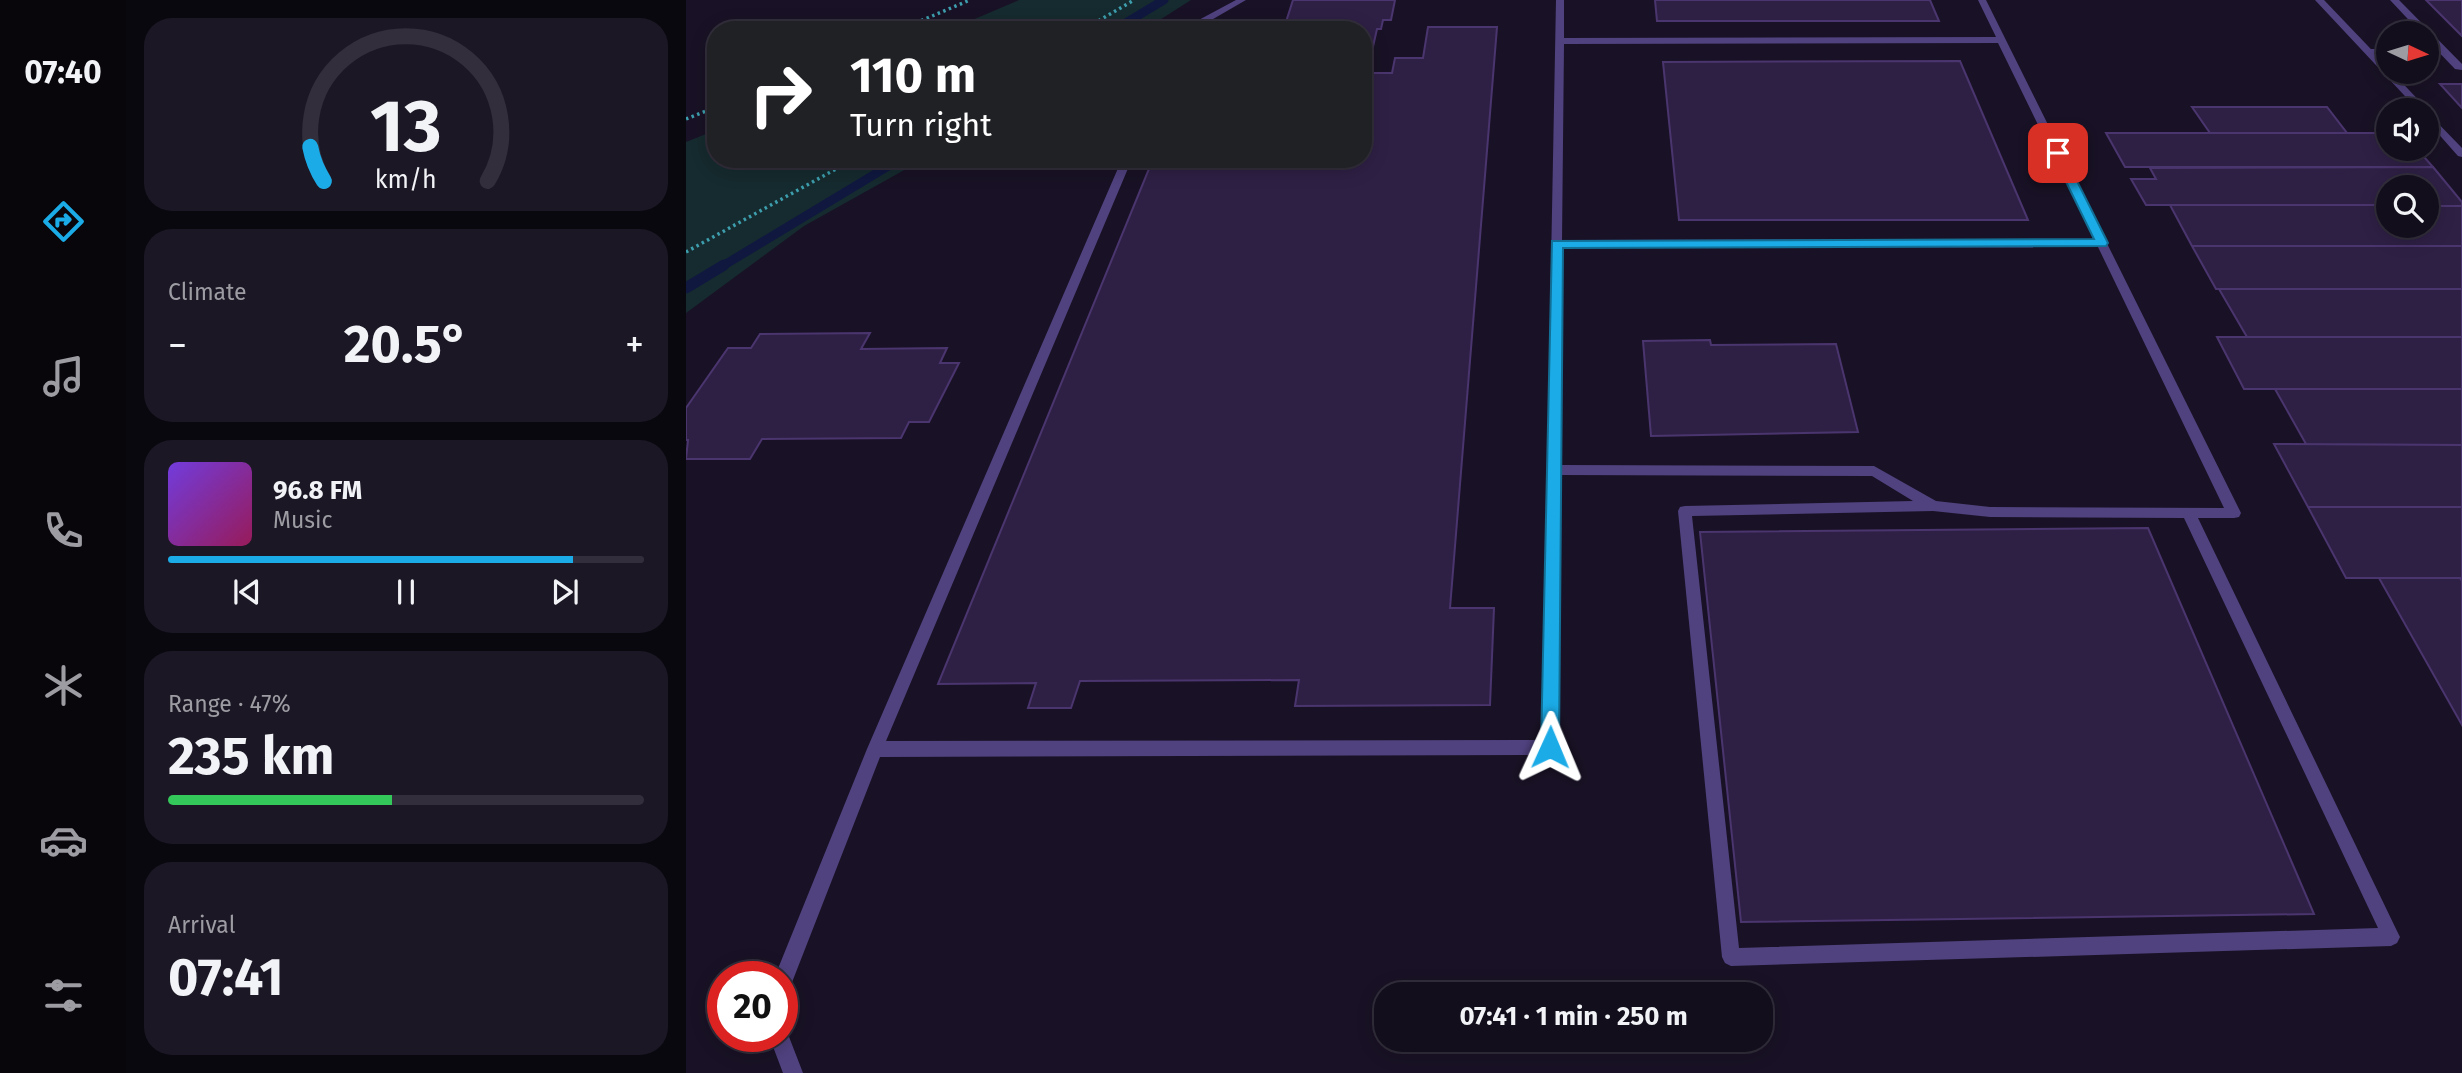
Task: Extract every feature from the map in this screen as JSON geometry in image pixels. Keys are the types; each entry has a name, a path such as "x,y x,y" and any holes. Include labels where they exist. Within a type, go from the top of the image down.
{"street":[{"path":"1204,21 1242,0"},
{"path":"875,749 1550,747 1560,0"},
{"path":"1982,0 2234,513 1990,512 1933,506 1685,511 1731,957 2391,937 2188,513"},
{"path":"2319,0 2412,98"},
{"path":"2394,0 2414,21"},
{"path":"1559,41 2002,40"},
{"path":"2440,48 2458,67 2462,67"},
{"path":"2370,52 2376,52"},
{"path":"2439,128 2462,154"},
{"path":"791,961 875,749 1123,168"},
{"path":"1556,244 2102,243"},
{"path":"1554,470 1874,471 1933,506"},
{"path":"785,1052 793,1073"}],"path":[{"path":"920,21 970,0"},
{"path":"1098,21 1134,0"},
{"path":"686,119 707,111"},
{"path":"686,253 838,168"}],"green space":[{"path":"1019,0 1191,0 1158,21 970,21"},
{"path":"707,134 707,168 908,168 804,226 686,313 686,142"}],"building":[{"path":"1293,0 1395,0 1391,20 1383,20 1381,29 1377,29 1372,51 1372,21 1286,21"},
{"path":"1655,0 1930,0 1939,21 1657,21"},
{"path":"2426,0 2462,0 2462,36"},
{"path":"1428,27 1497,27 1450,608 1494,608 1490,705 1295,706 1299,680 1080,681 1071,708 1028,708 1036,683 938,684 1149,168 1372,168 1372,73 1392,73 1395,58 1423,58"},
{"path":"1960,61 2028,220 1679,220 1663,62"},
{"path":"2440,84 2462,84 2462,108"},
{"path":"2192,107 2327,107 2347,133 2210,133"},
{"path":"2106,133 2376,133 2376,161 2428,161 2433,167 2125,167"},
{"path":"2433,167 2462,202 2462,206 2439,206 2439,175 2376,175 2376,205 2146,205 2131,179 2156,179 2150,168"},
{"path":"2170,205 2376,205 2376,238 2439,238 2439,206 2462,206 2462,246 2192,246"},
{"path":"2192,246 2462,246 2462,289 2216,289"},
{"path":"2219,289 2462,289 2462,337 2247,337"},
{"path":"870,333 861,349 947,348 940,363 959,363 929,422 909,422 901,438 762,439 750,459 686,459 686,408 728,348 751,348 760,334"},
{"path":"2217,337 2462,337 2462,389 2244,389"},
{"path":"1710,340 1711,345 1836,344 1858,432 1651,436 1643,341"},
{"path":"2275,389 2462,389 2462,445 2306,444"},
{"path":"2274,444 2462,445 2462,507 2308,507"},
{"path":"2308,507 2462,507 2462,578 2346,578"},
{"path":"2148,528 2314,914 1741,922 1700,532"},
{"path":"2379,578 2460,578 2462,581 2462,725"}],"waterway":[{"path":"1129,21 1164,0"},
{"path":"721,267 885,168"},
{"path":"686,288 724,265"}],"route":[{"path":"1550,747 1556,244 2102,243 2058,153"}]}
